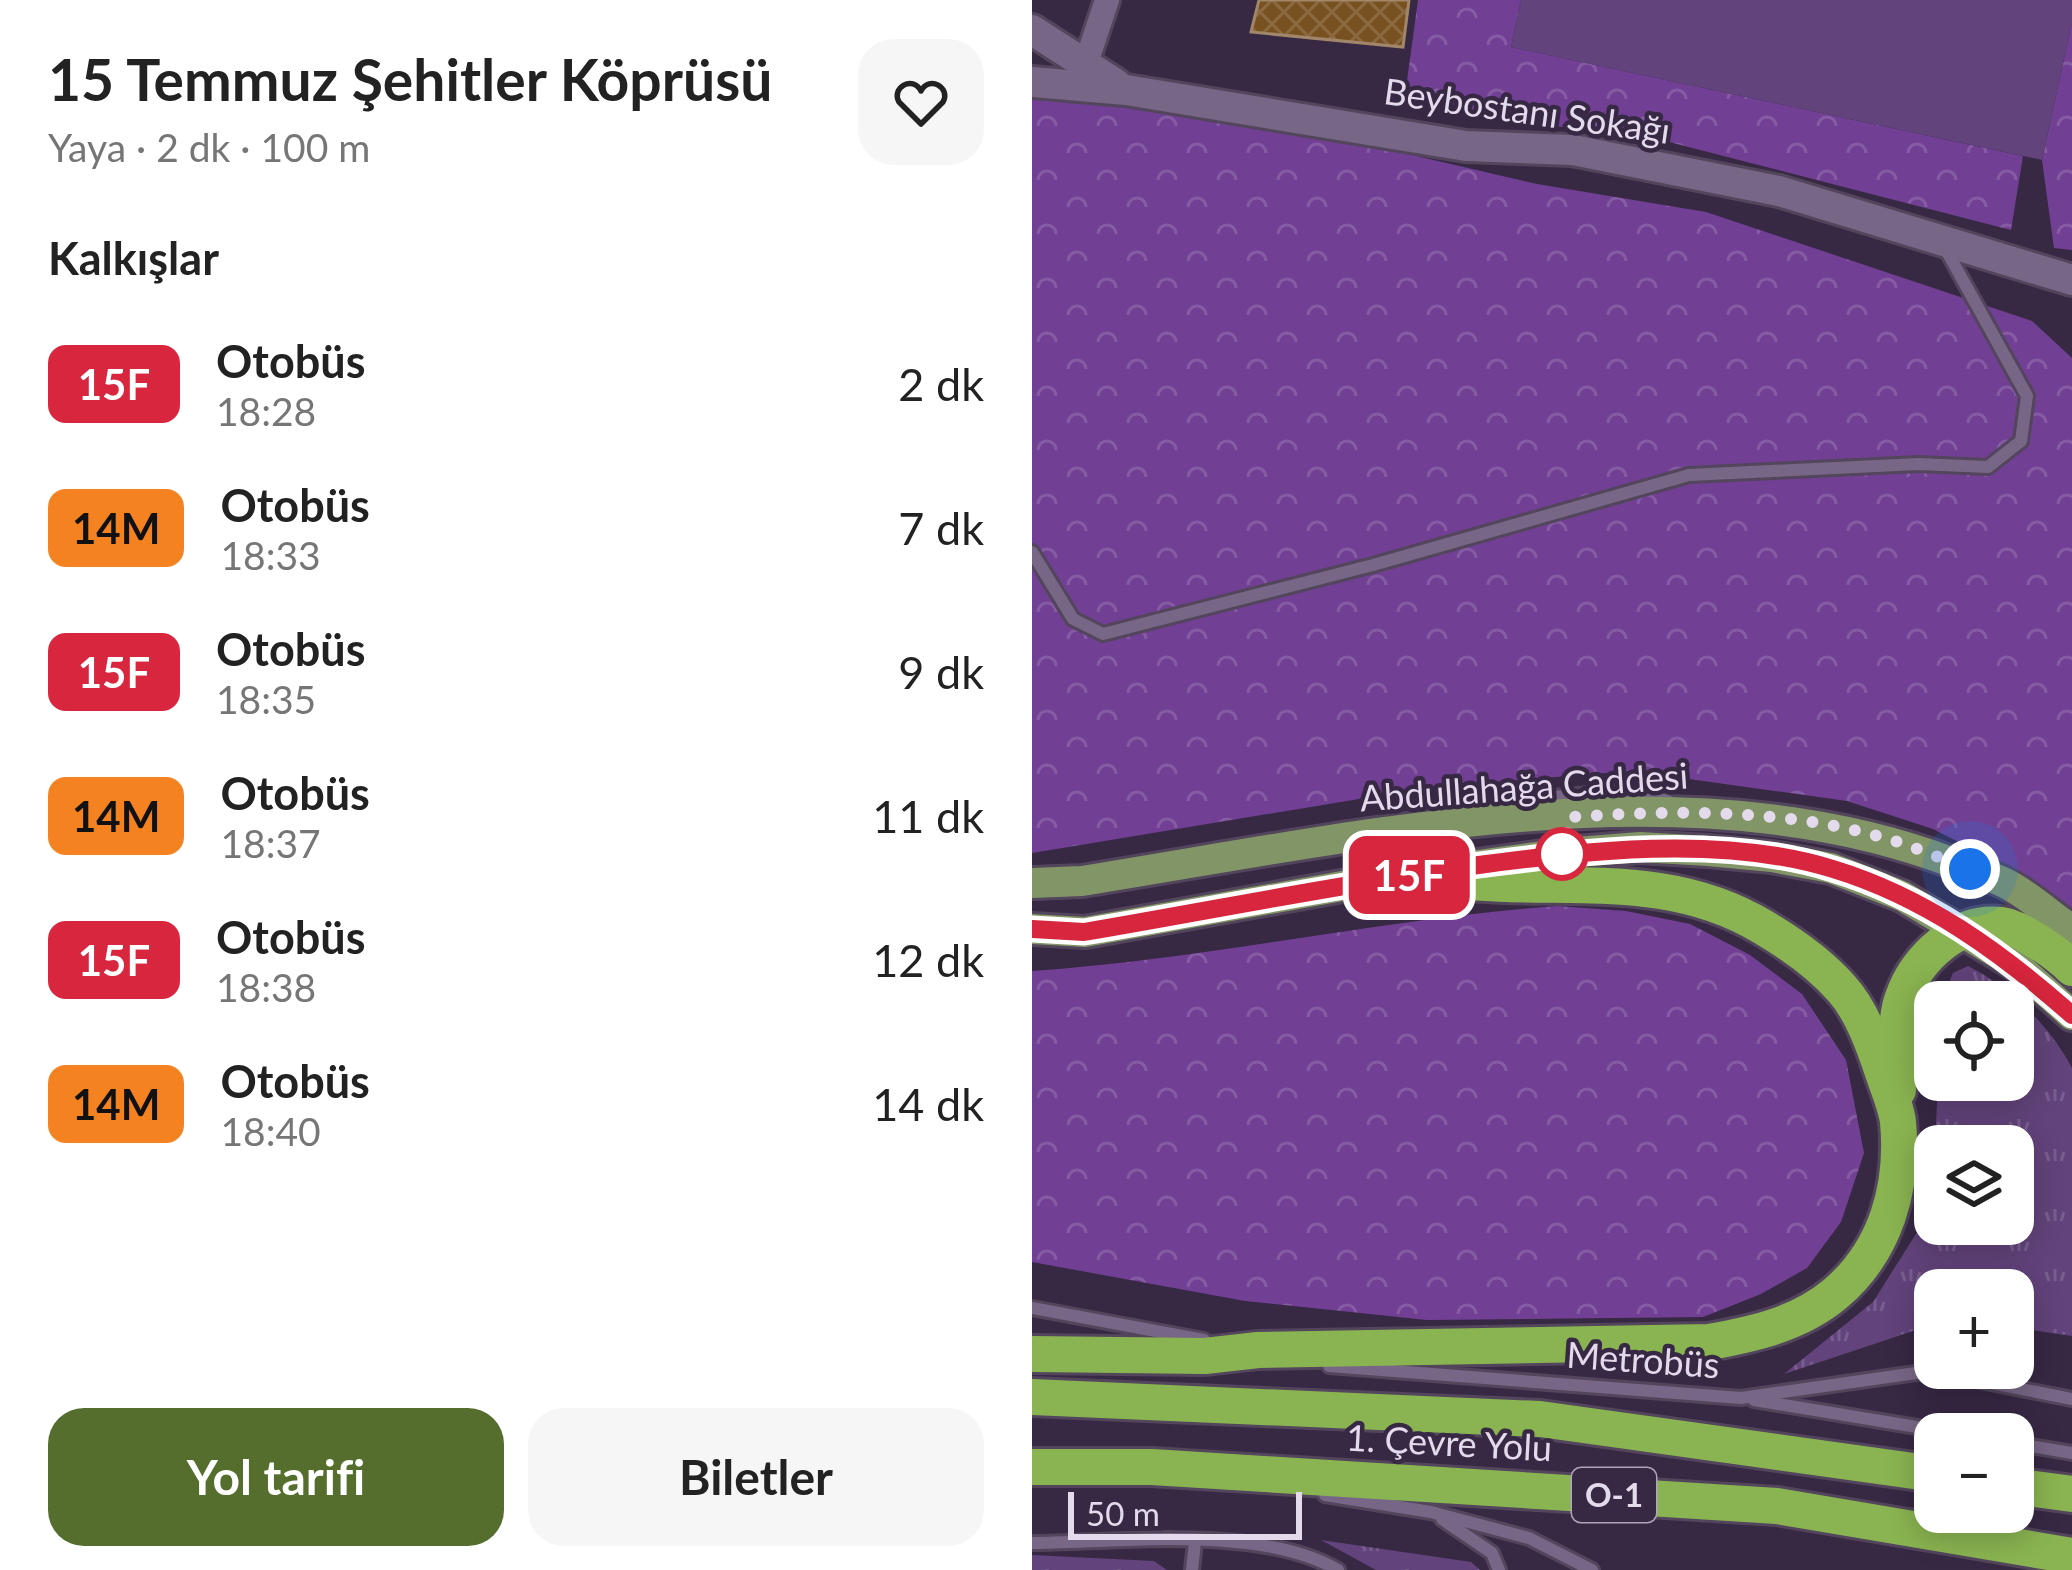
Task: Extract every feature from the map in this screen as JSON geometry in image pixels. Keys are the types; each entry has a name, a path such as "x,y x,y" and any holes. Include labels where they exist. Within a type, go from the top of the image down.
{"highway":[{"path":"1398,876 1503,884 1642,885 1712,902 1746,918 1802,954 1843,990 1872,1041 1898,1119"},
{"path":"1032,1354 1204,1356 1258,1350 1709,1342 1778,1326 1834,1295 1864,1264 1896,1196 1902,999 1930,952 1963,929 2003,925 2057,953 2072,968"},
{"name":"1. Çevre Yolu","path":"1032,1397 1540,1419 1914,1471"},
{"name":"1. Çevre Yolu","path":"1032,1467 1152,1467 1777,1506 2072,1556"},
{"path":"2034,1489 2072,1494"}],"main road":[{"name":"Abdullahağa Caddesi","path":"1032,883 1082,881 1406,829 1709,812 1806,822 1897,842 2006,884 2072,930"},
{"name":"Abdullahağa Caddesi","path":"1398,876 1640,847 1772,857 1831,868 1902,896 1963,929 2015,964 2072,1015"},
{"path":"1032,949 1084,932 1398,876"},
{"path":"1032,929 1084,932"}],"street":[{"path":"1084,66 1107,0"},
{"path":"1032,30 1126,90"},
{"name":"Beybostanı Sokağı","path":"1032,82 1126,90 1466,146 1573,150 1779,190 2072,280"}],"lane":[{"path":"1032,552 1073,619 1103,634 1689,476 1918,464 1988,467 2021,441 2027,396 1941,242"},
{"path":"1032,1308 1258,1350"},
{"name":"Metrobüs","path":"1204,1356 1741,1398 1930,1371 2072,1400"},
{"path":"1741,1398 1914,1427"},
{"path":"2034,1447 2072,1453"},
{"name":"O-1","path":"1152,1467 1431,1512 1529,1538 1592,1570"},
{"path":"1431,1512 1492,1553 1499,1570"},
{"path":"1192,1570 1196,1542"},
{"path":"1032,1543 1279,1545 1310,1554 1338,1570"}],"green space":[{"path":"1418,0 1521,0 1511,47 2023,156 2011,230 1642,135 1494,120 1406,88"},
{"path":"1521,0 2072,0 2072,22 2042,160 1511,47"},
{"path":"2072,22 2072,250 2054,248 2042,160"},
{"path":"1032,99 1201,106 1537,184 1706,212 2032,321 2072,358 2072,916 2014,870 1933,829 1847,801 1632,771 1431,787 1032,853"},
{"path":"1557,906 1626,911 1690,924 1750,955 1802,994 1846,1060 1864,1153 1841,1222 1807,1268 1761,1294 1703,1317 1427,1320 1245,1301 1032,1262 1032,971"},
{"path":"1968,966 1992,981 1950,981 1953,973"},
{"path":"2034,1016 2053,1037 2072,1068 2072,1336 2034,1330 2034,1269 1914,1269 1914,1331 1784,1374 1873,1302 1914,1237 1914,1245 2034,1245 2034,1125 1936,1125 1937,1101 2034,1101"},
{"path":"1321,1540 1471,1562 1480,1570 1376,1570"},
{"path":"1032,1555 1154,1561 1167,1570 1032,1570"}],"building":[{"path":"1259,0 1409,0 1403,47 1251,32"}],"bus line":[{"name":"15F","path":"1032,929 1084,932 1398,876 1565,853 1640,847 1708,851 1831,868 1902,896 2015,964 2072,1015"}],"route":[{"path":"1562,854 1570,817 1709,812 1806,822 1897,842 1970,869"}]}
